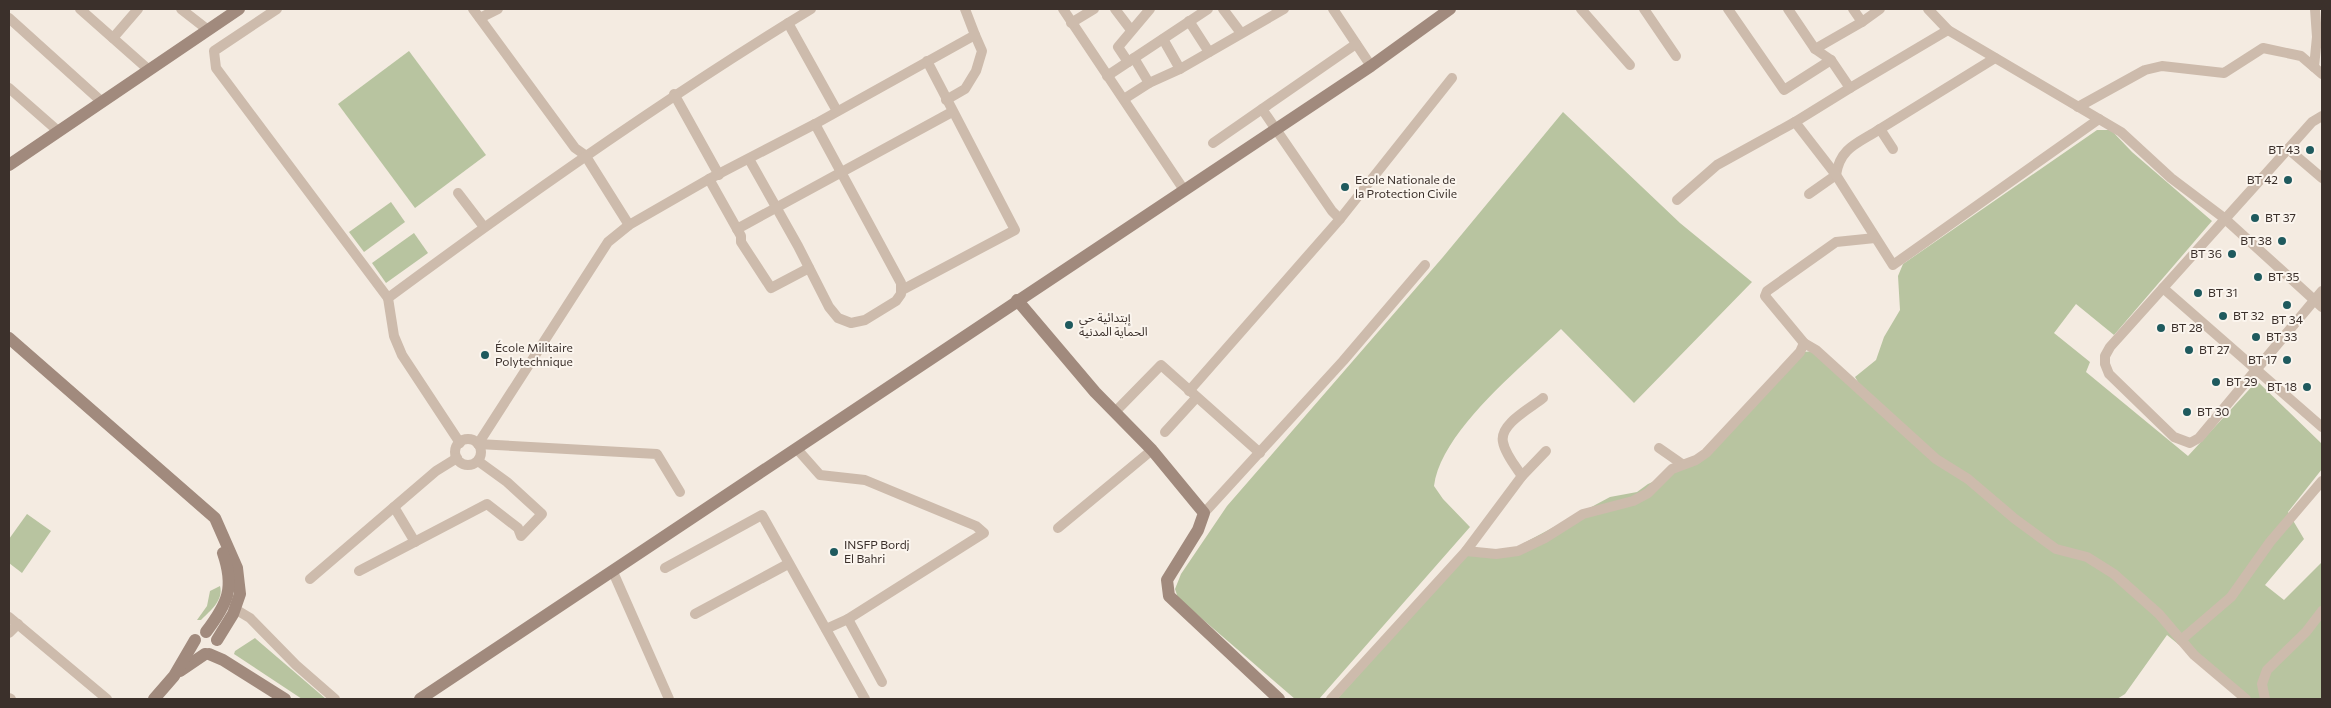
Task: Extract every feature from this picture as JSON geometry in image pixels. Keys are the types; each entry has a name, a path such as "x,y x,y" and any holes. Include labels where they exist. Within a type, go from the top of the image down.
{"main road":[{"path":"11,160 58,131 239,9"},
{"path":"420,699 614,572 1017,300 1371,66 1450,9"},
{"path":"1017,300 1095,392 1152,450 1204,512 1198,530 1167,580 1169,596 1278,699"},
{"path":"9,338 215,518 225,537 239,576 240,594 236,609 212,648 174,676"},
{"path":"189,495 216,531 228,573 228,594 225,603 206,632"},
{"path":"154,699 174,676 199,634 206,632 212,634 212,648 223,660 285,699"},
{"path":"195,640 196,648 212,648"}],"street":[{"path":"9,12 12,9"},
{"path":"80,9 149,70"},
{"path":"113,38 138,9"},
{"path":"181,9 208,30"},
{"path":"277,9 214,51 216,68 388,298 394,336 402,355 460,443"},
{"path":"473,9 575,148 585,155 629,225"},
{"path":"480,18 498,9"},
{"path":"388,298 484,227 674,94 812,9"},
{"path":"946,100 965,89 976,71 982,51 965,9"},
{"path":"1063,9 1184,190"},
{"path":"1071,23 1094,9"},
{"path":"1116,9 1131,30"},
{"path":"1149,83 1118,47 1150,9"},
{"path":"1107,76 1208,9"},
{"path":"1223,9 1242,33"},
{"path":"1124,99 1149,83 1180,70 1242,33 1269,12 1284,9"},
{"path":"1333,9 1371,66"},
{"path":"1581,9 1630,65"},
{"path":"1644,9 1676,56"},
{"path":"1728,9 1784,90 1831,60"},
{"path":"1788,9 1815,49 1831,60 1850,88"},
{"path":"1853,9 1862,22"},
{"path":"1815,49 1862,22 1880,9"},
{"path":"1928,9 1948,30 2121,132 2171,178 2224,218 2322,307"},
{"path":"2315,9 2318,71"},
{"path":"9,18 101,101"},
{"path":"1189,22 1209,52"},
{"path":"788,23 837,111"},
{"path":"1677,200 1717,165 1795,122 1948,30"},
{"path":"680,492 657,454 478,444 469,440 460,443 456,450 457,458 467,465 478,461 481,454 478,444 608,242 629,225 714,177 869,95 975,35"},
{"path":"1163,39 1180,70"},
{"path":"1213,143 1356,44"},
{"path":"2078,107 2145,70 2162,66 2224,73 2263,48 2301,56 2318,71"},
{"path":"1809,194 1836,175 1838,163 1843,152 1995,58"},
{"path":"749,159 777,208 832,314 844,322 865,320 894,303 902,290 1015,230 927,61"},
{"path":"1165,432 1192,395 1340,219 1452,78"},
{"path":"9,88 58,131"},
{"path":"674,94 714,177 741,242 769,288 809,268"},
{"path":"1262,110 1332,211 1340,219"},
{"path":"737,229 842,174 952,112"},
{"path":"2322,116 2312,122 2288,148 2110,347 2105,356 2105,364 2117,382 2174,437 2190,443 2199,438 2322,291"},
{"path":"1795,122 1836,175 1893,265 2100,119"},
{"path":"815,124 899,277 902,290"},
{"path":"1880,129 1893,150"},
{"path":"2288,148 2322,178"},
{"path":"458,193 484,227"},
{"path":"1875,238 1836,242 1768,291 1765,296 1804,343 1816,350 1936,459 1968,479 2015,519 2056,550 2087,557 2114,574 2158,614 2194,655 2246,699"},
{"path":"1204,512 1260,453 1425,265"},
{"path":"2163,288 2257,368 2322,427"},
{"path":"1466,551 1496,554 1518,551 1545,538 1583,514 1633,501 1648,492 1672,469 1696,460 1706,453 1800,352 1804,343"},
{"path":"1115,412 1161,365 1192,395 1260,453"},
{"path":"1522,476 1503,442 1503,435 1509,425 1543,398"},
{"path":"1659,448 1682,464"},
{"path":"797,449 820,475 866,480 976,526 984,533 848,619 826,629"},
{"path":"1058,528 1152,450"},
{"path":"1330,699 1466,551 1522,476 1546,451"},
{"path":"310,579 436,470 457,458"},
{"path":"359,571 487,504 518,528 521,536 542,514 507,482 478,461"},
{"path":"2181,640 2231,597 2270,542 2322,481"},
{"path":"394,507 414,542"},
{"path":"664,568 762,514 788,564 865,699"},
{"path":"696,614 788,564"},
{"path":"614,572 669,699"},
{"path":"236,609 250,618 296,665 335,699"},
{"path":"2265,699 2262,684 2268,670 2306,632 2322,611"},
{"path":"9,617 107,699"},
{"path":"848,619 882,682"},
{"path":"9,633 18,624"}],"green space":[{"path":"409,51 486,155 415,208 338,104"},
{"path":"1563,112 1680,223 1752,282 1634,403 1561,329 1506,381 1467,422 1451,444 1440,465 1434,486 1443,499 1470,527 1319,699 1295,699 1178,598 1175,589 1181,574 1227,506 1443,257"},
{"path":"2097,130 2111,130 2132,152 2212,221 2114,335 2076,304 2054,333 2090,362 2086,372 2188,456 2257,381 2322,444 2322,469 2288,512 2304,539 2265,585 2284,600 2322,562 2322,699 2246,699 2167,635 2125,694 2117,699 1337,699 1467,554 1498,557 1610,497 1637,492 1648,484 1689,465 1803,352 1814,351 1872,405 1855,377 1876,360 1884,337 1900,310 1898,276 1903,264"},
{"path":"391,202 405,222 364,252 349,232"},
{"path":"414,233 428,253 386,283 372,263"},
{"path":"27,514 51,531 22,573 9,563 9,539"},
{"path":"220,586 221,591 218,601 201,620 197,620 207,606 210,591"},
{"path":"255,638 326,699 302,699 234,654 235,651"}],"place":[{"name":"BT 43","path":"2310,150"},
{"name":"BT 42","path":"2288,180"},
{"name":"Ecole Nationale de la Protection Civile","path":"1345,187"},
{"name":"BT 37","path":"2255,218"},
{"name":"BT 38","path":"2282,241"},
{"name":"BT 36","path":"2232,254"},
{"name":"BT 35","path":"2258,277"},
{"name":"BT 31","path":"2198,293"},
{"name":"BT 34","path":"2287,305"},
{"name":"BT 32","path":"2223,316"},
{"name":"إبتدائية حي الحماية المدنية","path":"1069,325"},
{"name":"BT 28","path":"2161,328"},
{"name":"BT 33","path":"2256,337"},
{"name":"BT 27","path":"2189,350"},
{"name":"École Militaire Polytechnique","path":"485,355"},
{"name":"BT 17","path":"2287,360"},
{"name":"BT 29","path":"2216,382"},
{"name":"BT 18","path":"2307,387"},
{"name":"BT 30","path":"2187,412"},
{"name":"INSFP Bordj El Bahri","path":"834,552"}]}
